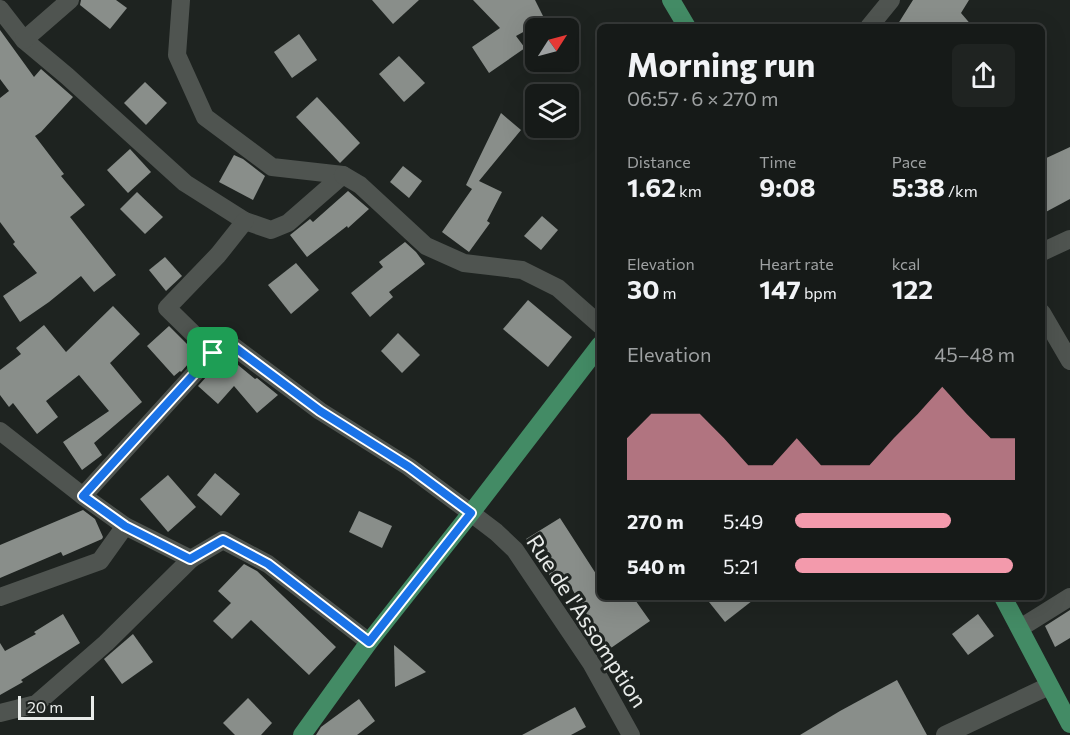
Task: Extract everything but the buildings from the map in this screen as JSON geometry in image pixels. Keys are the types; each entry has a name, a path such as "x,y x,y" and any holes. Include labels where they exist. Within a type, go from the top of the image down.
{"main road":[{"path":"671,0 685,24"},
{"path":"302,735 369,642 597,349"},
{"path":"1005,600 1070,724"}],"street":[{"path":"24,40 70,0"},
{"path":"182,0 177,55 205,117 272,167 343,175 360,185 426,246 464,263 522,270 558,288 597,322"},
{"path":"871,24 891,0"},
{"path":"0,9 24,40 185,183 245,221 271,230 288,223 343,175"},
{"name":"Rue de l'Assomption","path":"245,221 218,255 167,308 219,346 409,467 496,532 515,550 591,663 632,735"},
{"path":"1045,251 1070,239"},
{"path":"1045,318 1070,361"},
{"path":"83,496 219,346"},
{"path":"0,431 125,526 190,559"},
{"path":"0,597 100,561 125,526"},
{"path":"0,712 36,704 106,643 190,559 223,540 268,564 369,642"},
{"path":"1020,628 1070,597"},
{"path":"945,735 1049,686"}],"route":[{"path":"225,340 320,411 409,467 471,513 369,642 268,564 223,540 190,559 125,526 83,496 213,353 225,340"}]}
